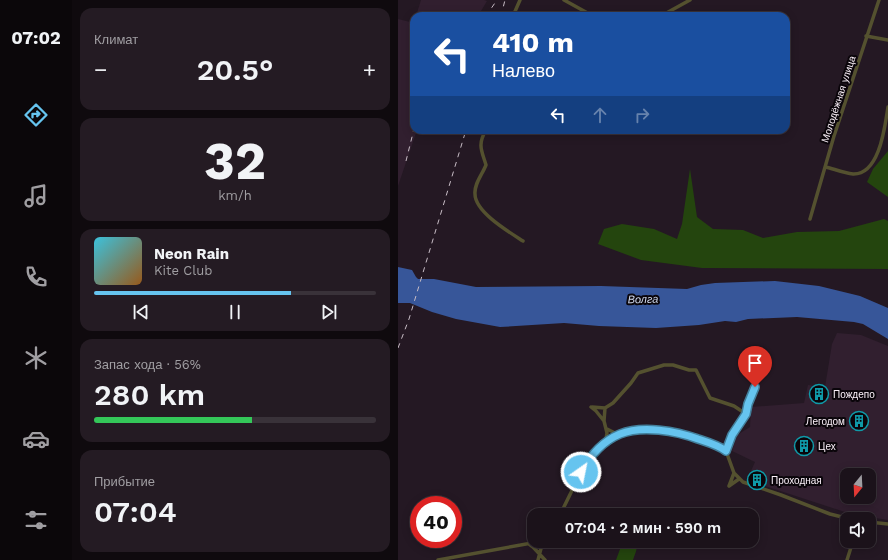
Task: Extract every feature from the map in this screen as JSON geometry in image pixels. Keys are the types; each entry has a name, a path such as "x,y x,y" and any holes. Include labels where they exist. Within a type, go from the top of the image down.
{"street":[{"path":"515,12 520,0"},
{"path":"564,0 586,12"},
{"path":"668,12 690,0"},
{"name":"Молодёжная улица","path":"810,219 834,136 879,0"},
{"path":"866,36 888,40"},
{"path":"826,167 854,174 862,172 870,166 881,146 888,107"},
{"path":"484,134 481,153 486,165 476,185 475,195 477,203 482,210 494,220 523,241"},
{"path":"620,434 607,428 596,411 591,407 605,408 631,384 638,373 664,365 673,365 689,370 696,370 710,398 734,406 746,414"},
{"path":"726,451 732,435 746,414 748,404 755,387"},
{"path":"604,422 605,408"},
{"path":"605,444 607,428"},
{"path":"564,508 585,465 594,453 620,434 641,430 670,431 687,435 718,446 726,451 734,473 739,479 751,485 840,516"},
{"path":"734,473 729,486 739,479"},
{"path":"876,523 888,524"},
{"path":"438,560 527,544"},
{"path":"534,548 545,560"},
{"path":"538,560 541,548"},
{"path":"847,560 851,548"}],"shaded area":[{"path":"421,0 487,1 480,12 417,12"},
{"path":"398,19 410,22 410,134 416,134 398,186"},
{"path":"837,333 861,335 888,346 888,520 876,518 876,512 845,512 747,480 755,462 732,451 737,435 750,427 751,407 804,403 808,385 825,387 832,344"}],"green space":[{"path":"888,151 888,197 867,182 873,169"},
{"path":"690,169 697,217 713,229 743,230 763,238 797,232 839,231 884,219 888,221 888,269 702,268 641,260 598,244 604,229 622,224 654,229 677,239 682,224"},
{"path":"620,548 637,548 633,560 616,560"}],"water":[{"name":"Волга","path":"398,267 412,270 418,279 434,279 476,287 601,286 687,289 715,283 775,281 819,286 860,296 888,308 888,339 863,324 797,317 748,319 736,322 725,321 699,325 656,328 564,323 500,327 456,319 432,312 410,303 398,303"}],"railway":[{"path":"489,12 497,0"},
{"path":"502,12 505,0"},
{"path":"406,161 413,134"},
{"path":"398,348 409,319 465,134"}],"place":[{"name":"Пождепо","path":"819,394"},
{"name":"Легодом","path":"859,421"},
{"name":"Цех","path":"804,446"},
{"name":"Проходная","path":"757,480"}],"route":[{"path":"581,472 594,453 611,439 620,434 641,430 670,431 687,435 723,448 726,451 732,435 746,414 748,404 755,387"}]}
